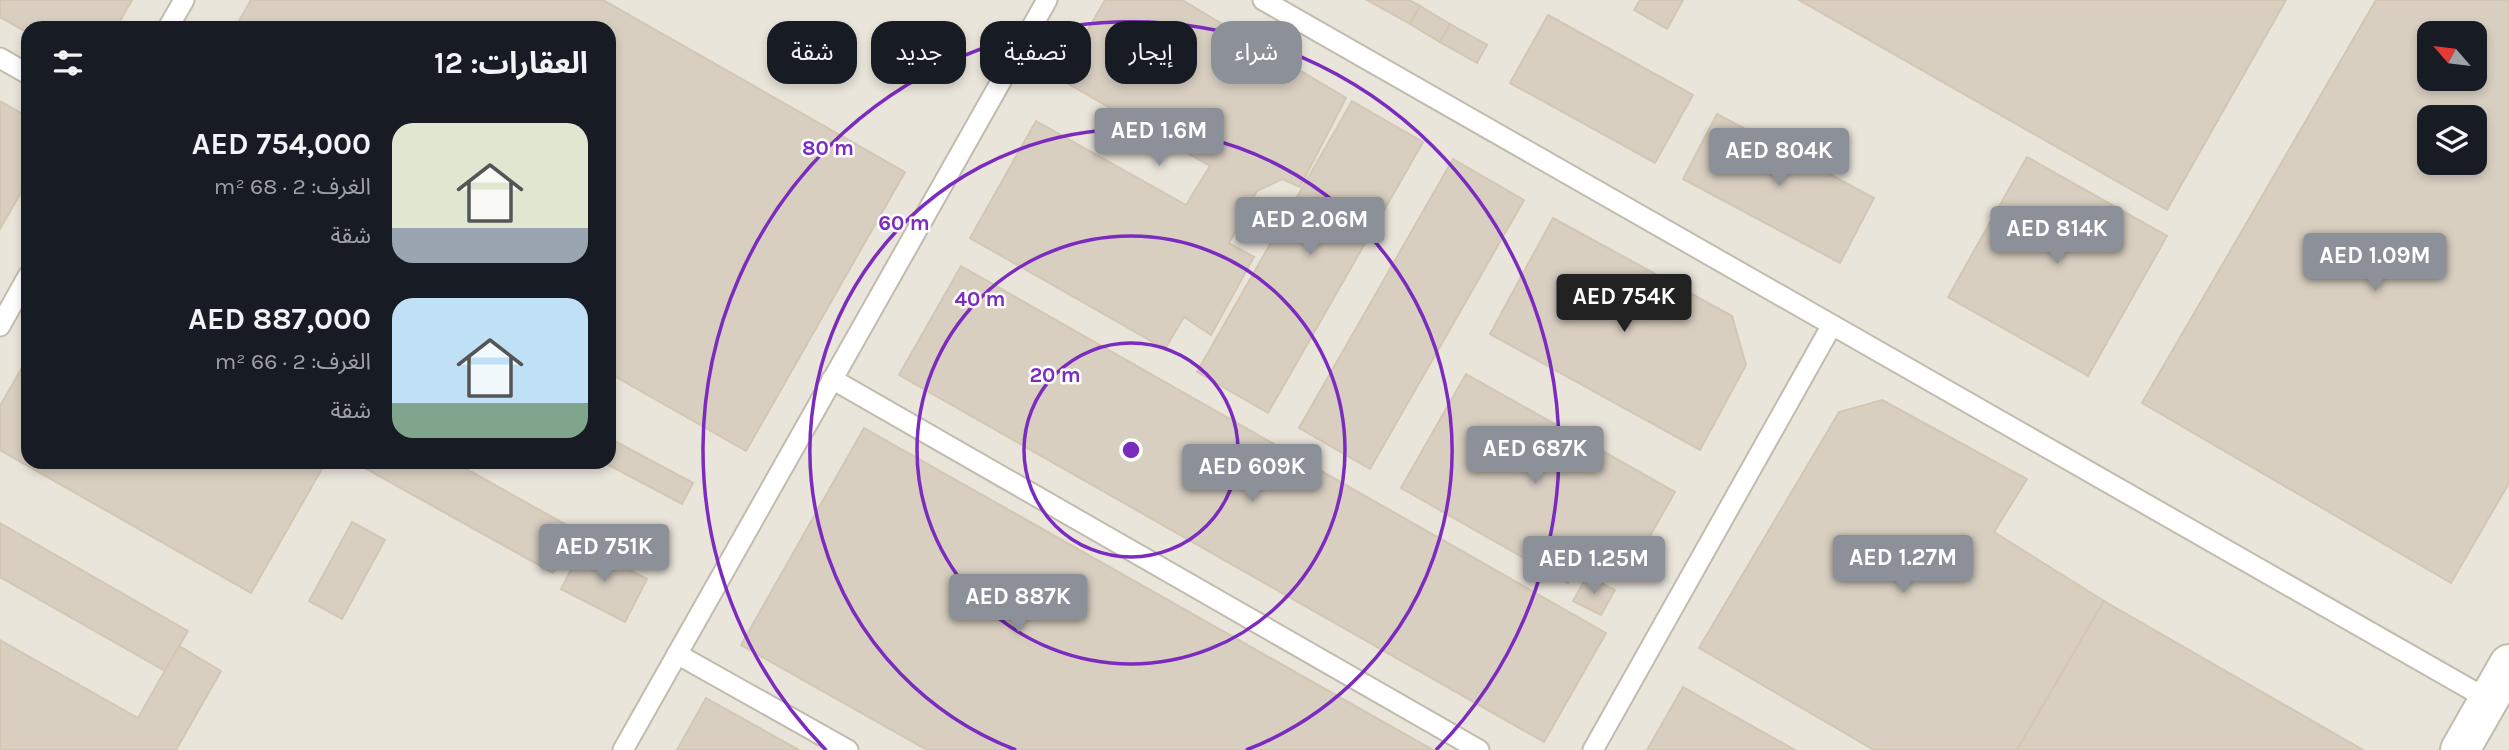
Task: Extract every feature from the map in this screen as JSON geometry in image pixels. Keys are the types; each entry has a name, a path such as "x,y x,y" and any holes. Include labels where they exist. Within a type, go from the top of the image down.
{"street":[{"path":"2460,750 2509,664"}],"lane":[{"path":"172,21 184,0"},
{"path":"623,750 1047,0"},
{"path":"1263,0 2489,700"},
{"path":"0,58 21,70"},
{"path":"0,284 18,294"},
{"path":"0,326 21,289"},
{"path":"1593,750 1832,325"},
{"path":"832,379 1479,750"},
{"path":"677,654 848,750"}],"shaded area":[{"path":"0,0 2509,0 2509,750 0,750"}],"building":[{"path":"0,0 132,0 120,21 21,21 21,29 0,17"},
{"path":"251,0 603,0 905,172 746,451 616,377 616,21 239,21"},
{"path":"1105,0 1182,0 1217,21 1211,21 1211,84 1302,84 1302,72 1346,98 1300,187 1282,179 1257,191 1229,243 1254,257 1211,335 1184,317 1165,349 970,238 1036,121 1186,205 1210,166 1069,84 1091,84 1091,25"},
{"path":"1367,0 1409,0 1420,6 1410,24"},
{"path":"1640,0 1683,0 1667,29 1634,10"},
{"path":"1799,0 2286,0 2167,210"},
{"path":"2376,0 2509,0 2509,483 2451,583 2142,403"},
{"path":"1420,6 1450,24 1440,42 1410,24"},
{"path":"1548,15 1693,95 1655,163 1510,83"},
{"path":"1450,24 1487,45 1477,63 1440,42"},
{"path":"0,101 21,113 21,192 0,229"},
{"path":"1352,101 1423,142 1268,413 1197,372"},
{"path":"1717,114 1874,198 1840,263 1683,179"},
{"path":"2027,157 2167,236 2088,376 1948,297"},
{"path":"1453,159 1524,200 1370,469 1299,428"},
{"path":"1553,218 1732,316 1746,365 1700,450 1490,334"},
{"path":"961,266 1606,633 1544,742 899,375"},
{"path":"21,369 21,462 0,450 0,406"},
{"path":"1466,374 1675,492 1625,580 1583,557 1568,583 1401,488"},
{"path":"1882,400 2027,479 1994,532 2104,601 2017,750 1874,750 1699,648 1839,412"},
{"path":"864,428 1433,750 927,750 741,645"},
{"path":"616,442 693,483 682,504 616,469"},
{"path":"33,469 322,469 251,593"},
{"path":"367,469 466,469 577,531 553,573"},
{"path":"352,522 385,540 342,619 309,601"},
{"path":"0,523 188,631 165,671 0,577"},
{"path":"583,546 647,579 625,622 561,589"},
{"path":"1587,576 1615,590 1601,615 1573,601"},
{"path":"2104,601 2363,750 2017,750"},
{"path":"0,640 138,718 179,646 221,671 176,750 0,750"},
{"path":"1683,687 1795,750 1647,750"},
{"path":"706,698 799,750 677,750"}]}
